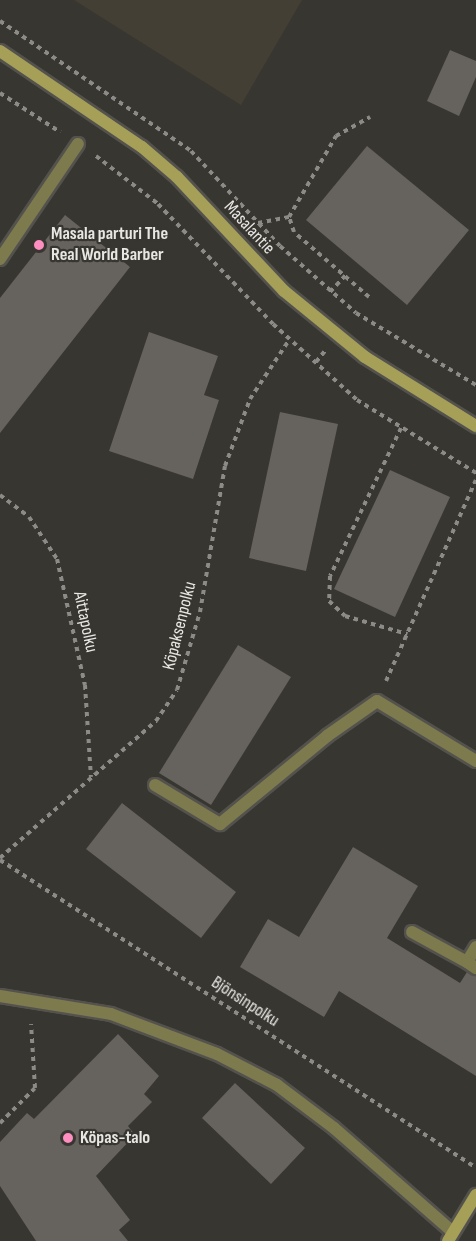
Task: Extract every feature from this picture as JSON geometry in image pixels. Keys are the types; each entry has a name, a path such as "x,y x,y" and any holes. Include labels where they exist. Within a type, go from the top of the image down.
{"street":[{"name":"Masalantie","path":"0,51 142,147 177,177 284,291 365,357 476,426"},
{"path":"0,259 78,144"},
{"path":"155,785 220,824 327,736 377,701 476,761"},
{"path":"412,932 471,965 476,947"},
{"path":"0,996 111,1014 217,1054 277,1084 334,1128 450,1237 476,1196"}],"path":[{"path":"0,21 191,151 258,223 330,292 386,332 476,385"},
{"path":"0,93 78,144 158,204 289,340 357,400 476,473"},
{"path":"369,297 294,232 289,217 336,135 370,117"},
{"path":"258,223 267,218 289,217"},
{"path":"330,292 346,275"},
{"name":"Köpaksenpolku","path":"0,859 156,721 177,690 200,612 225,466 249,399 289,340"},
{"path":"401,428 330,576 329,600 345,616 407,634"},
{"path":"377,701 476,480"},
{"name":"Aittapolku","path":"0,495 29,517 57,559 85,685 91,778"},
{"name":"Bjönsinpolku","path":"0,859 475,1167"},
{"path":"0,1123 35,1088 29,1000"}],"shaded area":[{"path":"74,0 302,0 241,105"}],"building":[{"path":"450,50 476,61 476,77 459,116 427,101"},
{"path":"367,146 469,230 407,305 306,220"},
{"path":"65,215 130,267 0,433 0,298"},
{"path":"149,332 218,356 204,395 219,400 193,479 109,451"},
{"path":"280,412 338,424 306,571 249,558"},
{"path":"390,470 450,497 395,617 334,589"},
{"path":"238,645 291,677 211,805 159,773"},
{"path":"122,803 236,892 201,938 86,849"},
{"path":"353,847 418,886 387,938 460,983 467,972 476,976 476,1076 339,991 324,1017 240,967 268,919 299,937"},
{"name":"Köpas-talo","path":"118,1034 159,1076 144,1094 152,1102 128,1126 135,1135 96,1176 130,1220 119,1230 128,1241 36,1241 0,1186 0,1142 27,1113 34,1119"},
{"path":"235,1083 305,1148 271,1184 202,1118"}],"place":[{"name":"Masala parturi The Real World Barber","path":"39,245"},
{"name":"Köpas-talo","path":"68,1138"}]}
